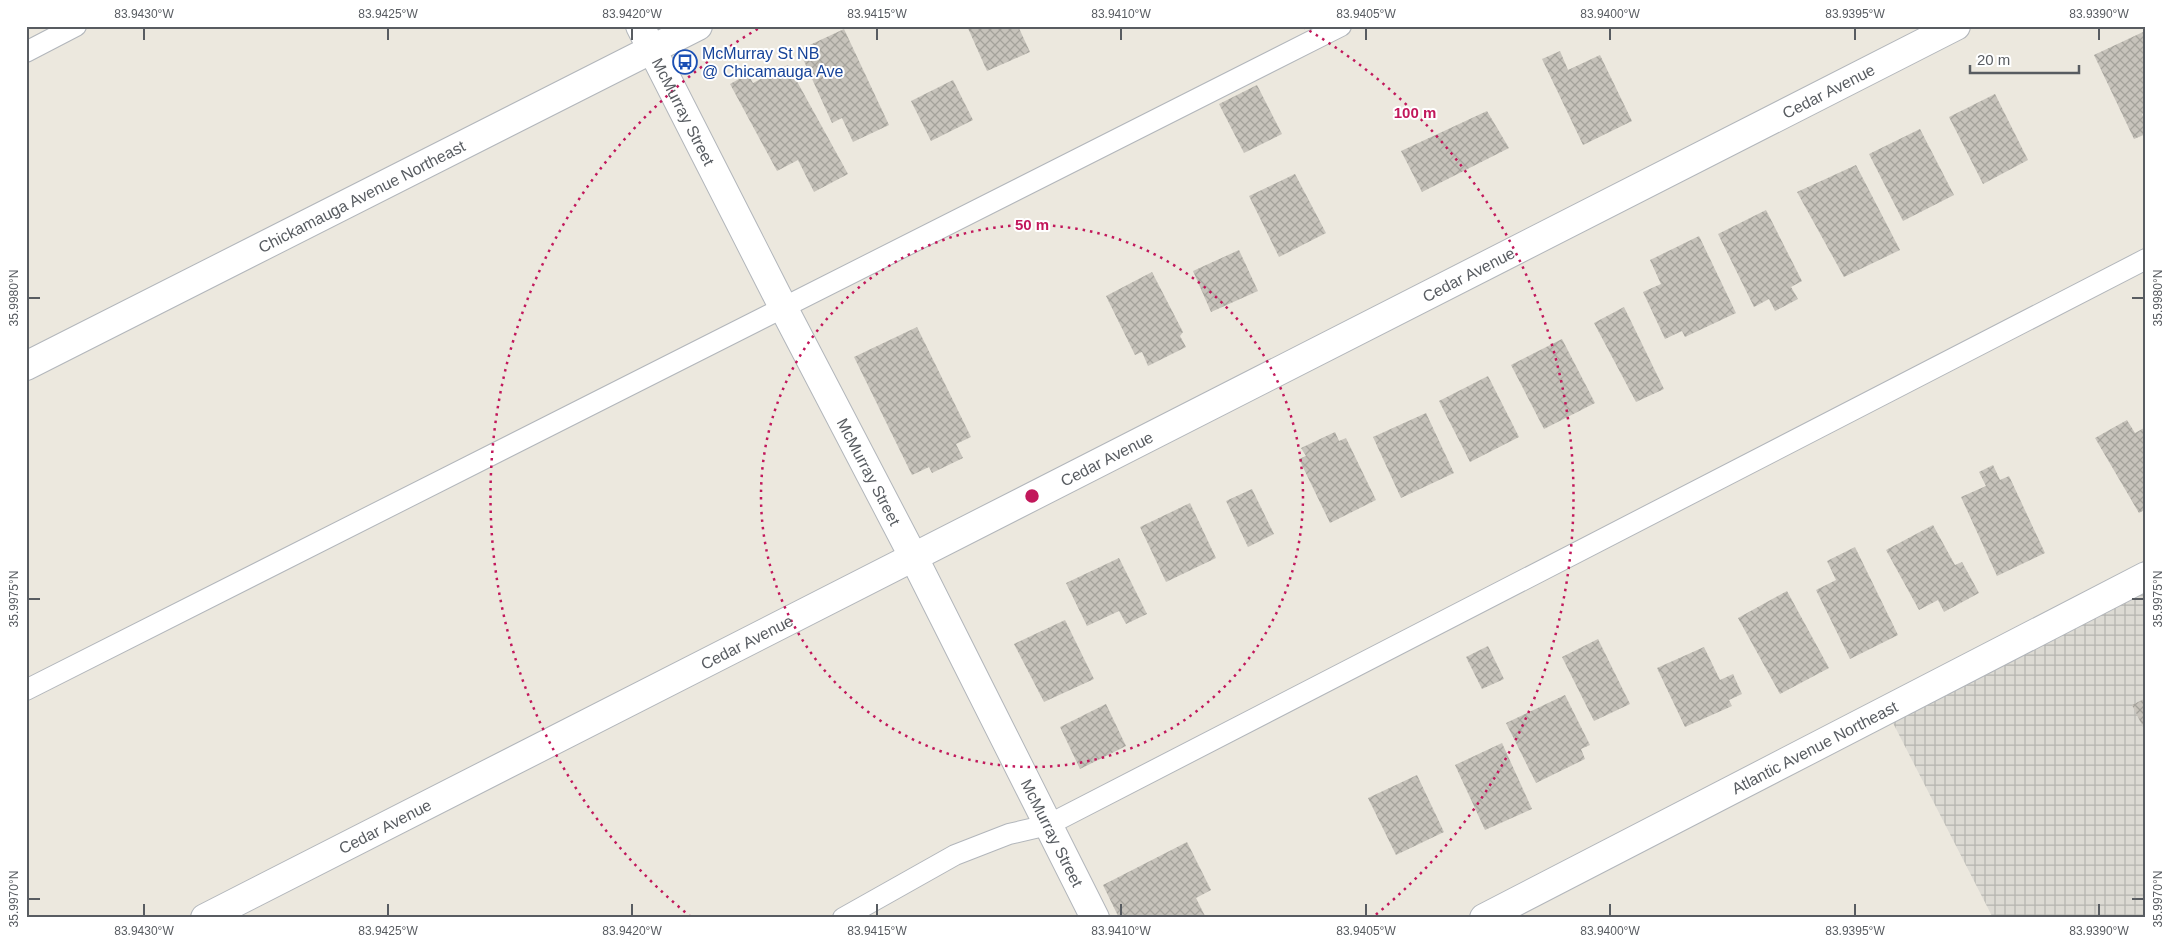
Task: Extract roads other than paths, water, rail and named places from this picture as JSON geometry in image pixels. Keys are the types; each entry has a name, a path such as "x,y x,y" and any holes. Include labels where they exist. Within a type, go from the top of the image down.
{"street":[{"name":"Chickamauga Avenue Northeast","path":"26,366 646,38 698,26"},
{"name":"Cedar Avenue","path":"206,918 1956,26"},
{"name":"McMurray Street","path":"646,38 914,558 1095,918"},
{"name":"Atlantic Avenue Northeast","path":"1484,918 2146,576"}],"lane":[{"path":"26,52 76,26"},
{"path":"26,690 1341,26"},
{"path":"842,918 955,856 1008,834 1048,825 2146,259"}],"place":[{"name":"McMurray St NB @ Chicamauga Ave","path":"685,62"}]}
